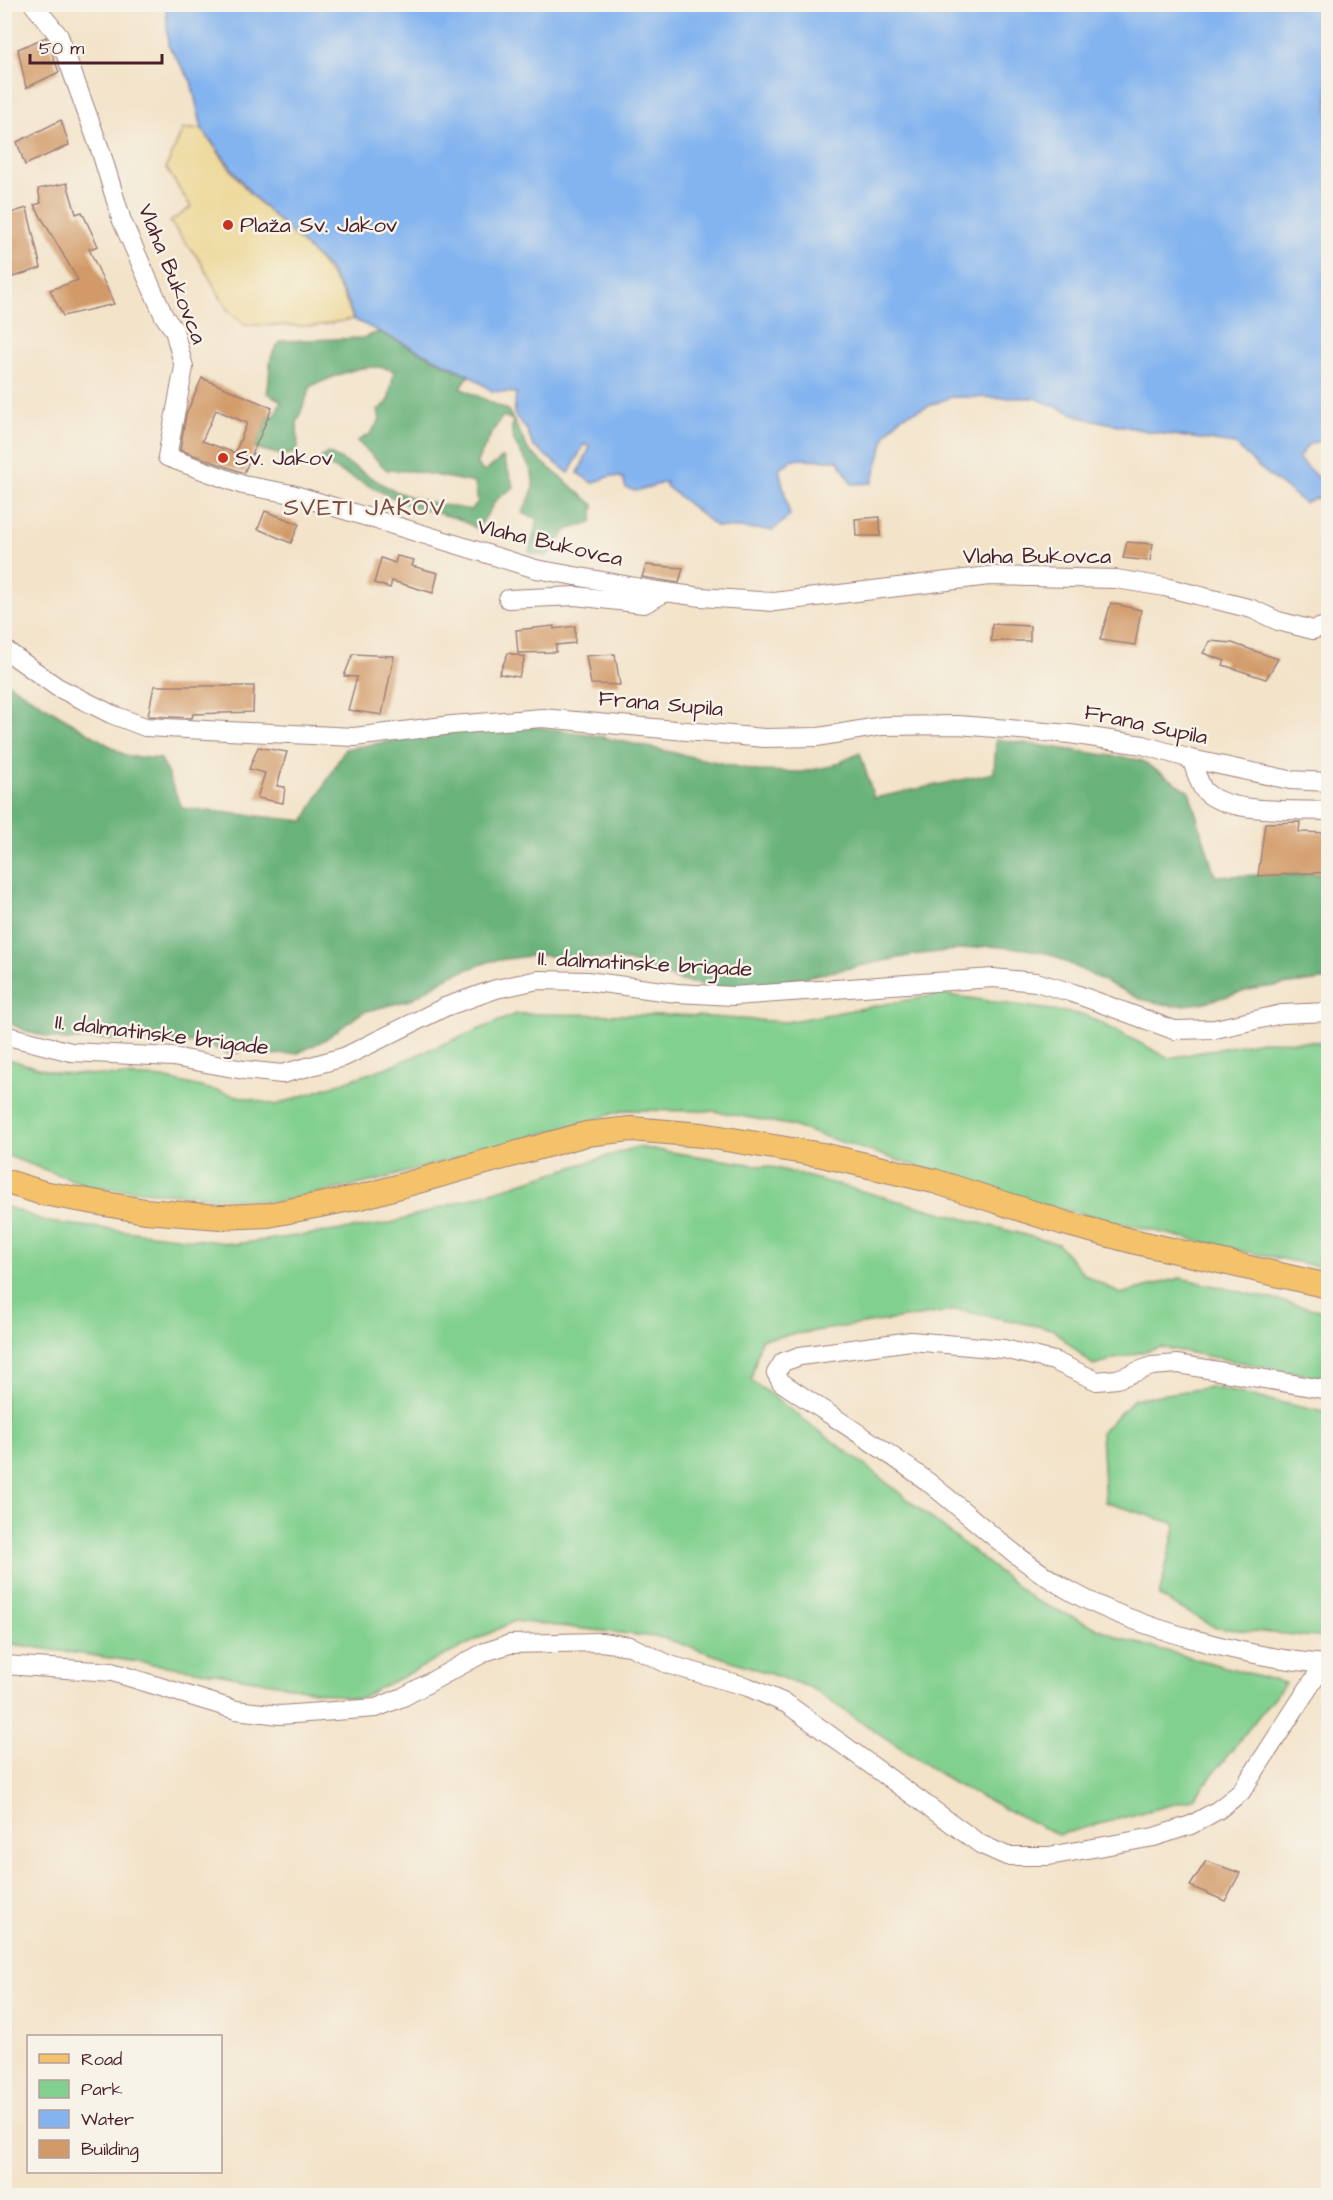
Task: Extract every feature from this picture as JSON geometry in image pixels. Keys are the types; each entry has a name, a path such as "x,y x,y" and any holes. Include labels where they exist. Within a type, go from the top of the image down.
{"main road":[{"path":"4,1181 43,1193 145,1211 220,1217 267,1215 361,1197 586,1134 631,1129 702,1135 822,1155 934,1181 1064,1223 1132,1241 1329,1286"}],"street":[{"name":"Vlaha Bukovca","path":"33,4 59,36 101,152 122,221 164,316 174,330 184,367 167,456 243,485 292,494 536,569 666,592 774,602 989,576 1116,579 1165,587 1252,609 1278,621 1313,630 1329,625"},
{"name":"Vlaha Bukovca","path":"508,599 576,596 644,604 666,592"},
{"name":"Frana Supila","path":"4,649 57,687 111,714 145,727 354,737 452,724 542,718 764,738 818,737 882,726 958,724 1070,734 1143,746 1191,759 1290,780 1329,782"},
{"path":"1191,759 1204,789 1218,800 1235,806 1329,811"},
{"name":"II. dalmatinske brigade","path":"4,1035 71,1052 173,1057 244,1070 282,1074 344,1057 445,1007 496,988 538,980 587,981 732,996 993,978 1036,982 1174,1030 1215,1029 1282,1014 1329,1012"},
{"path":"4,1665 112,1672 236,1710 280,1715 376,1708 403,1697 484,1652 510,1644 601,1642 630,1646 670,1665 748,1688 787,1704 980,1844 1008,1856 1049,1856 1154,1837 1191,1825 1218,1810 1241,1792 1327,1664 1275,1659 1149,1625 1074,1594 1045,1576 925,1480 781,1382 776,1373 783,1362 800,1356 911,1341 1004,1348 1054,1361 1097,1381 1118,1379 1152,1365 1178,1364 1329,1390"}],"green space":[{"path":"379,332 469,376 460,388 508,410 529,451 594,505 592,522 567,530 546,557 529,552 538,519 522,513 532,493 533,477 513,438 513,420 503,416 476,463 484,472 503,457 514,487 496,500 478,529 459,519 408,505 329,466 321,458 327,453 393,490 411,497 471,510 478,502 475,483 413,471 387,470 357,441 369,435 380,420 378,410 388,402 394,371 384,368 352,370 311,386 297,422 298,453 282,455 255,448 269,415 274,417 281,401 267,393 271,358 282,341 363,338"},
{"path":"4,681 126,756 161,759 182,808 304,821 345,749 443,732 514,724 588,734 757,771 801,772 832,766 860,753 874,798 994,773 996,739 1140,760 1189,791 1215,876 1328,874 1328,979 1253,989 1202,1003 1173,1006 1140,999 1050,954 1027,949 988,946 913,955 736,991 681,981 628,961 537,955 491,961 449,976 410,1000 363,1012 324,1040 298,1053 271,1055 251,1048 231,1055 205,1044 99,1039 63,1040 31,1033 5,1021"},
{"path":"941,994 1085,1015 1169,1058 1262,1041 1328,1042 1328,1268 1241,1251 1018,1199 789,1125 713,1111 626,1110 375,1181 277,1202 92,1187 5,1155 4,1058 56,1073 163,1078 276,1105 388,1067 516,1014 681,1015 786,1022"},
{"path":"637,1147 776,1168 1058,1244 1084,1274 1120,1294 1180,1278 1328,1312 1328,1379 1160,1347 1093,1365 1052,1329 958,1310 761,1339 751,1380 862,1463 1034,1600 1122,1639 1285,1683 1193,1799 1058,1835 955,1784 809,1687 664,1638 514,1621 358,1699 216,1673 5,1643 5,1206 48,1222 235,1244 388,1224"},
{"path":"1211,1387 1328,1413 1328,1638 1216,1628 1159,1596 1176,1524 1105,1502 1101,1432 1134,1399"}],"sand":[{"name":"Plaža Sv. Jakov","path":"183,129 202,129 245,188 324,266 346,300 353,319 315,326 245,325 227,309 200,261 170,222 191,207 166,168"}],"water":[{"path":"166,5 1328,5 1328,438 1309,444 1298,458 1328,488 1328,494 1304,503 1255,464 1235,444 1152,432 1084,418 1035,398 951,397 901,417 886,434 872,483 852,484 838,460 793,459 779,469 790,516 773,530 717,527 666,486 666,482 636,491 626,488 623,478 611,476 592,483 578,473 590,447 584,444 569,473 533,446 527,430 514,414 516,393 492,391 469,375 353,319 348,301 328,268 251,194 202,129 191,81 168,45"}],"building":[{"path":"46,37 59,72 26,88 18,49"},
{"path":"61,120 69,145 25,165 17,142"},
{"path":"67,183 76,214 82,212 98,246 89,249 114,304 63,316 50,290 78,280 34,205 41,203 38,189"},
{"path":"27,208 41,268 10,278 4,255 4,215"},
{"path":"202,378 272,408 244,473 180,450 186,414","holes":["216,410 247,423 235,453 202,441"]},
{"path":"265,511 299,524 291,543 258,529"},
{"path":"880,517 880,536 856,536 855,519"},
{"path":"1127,542 1153,544 1150,561 1123,558"},
{"path":"397,556 414,560 412,566 438,573 433,593 392,581 390,588 374,583 381,558 395,563"},
{"path":"646,565 683,568 679,583 642,577"},
{"path":"1111,603 1141,610 1135,645 1100,640"},
{"path":"992,624 1030,626 1030,641 991,641"},
{"path":"554,626 554,629 575,626 575,643 556,645 556,652 518,653 516,630"},
{"path":"1210,641 1232,643 1278,659 1266,679 1223,665 1225,661 1203,653"},
{"path":"508,653 525,657 519,677 499,674"},
{"path":"353,654 394,656 382,715 348,710 357,677 344,676"},
{"path":"615,654 620,685 591,684 586,656"},
{"path":"154,686 254,686 253,712 193,714 192,718 148,716"},
{"path":"258,747 287,752 277,786 285,787 283,803 257,798 265,773 249,769"},
{"path":"1300,822 1299,832 1329,833 1329,872 1258,876 1265,823"},
{"path":"1206,1861 1240,1873 1225,1901 1190,1886"}],"place":[{"name":"Plaža Sv. Jakov","path":"228,225"},
{"name":"Sv. Jakov","path":"223,458"}],"district":[{"name":"SVETI JAKOV","path":"365,508"}]}
